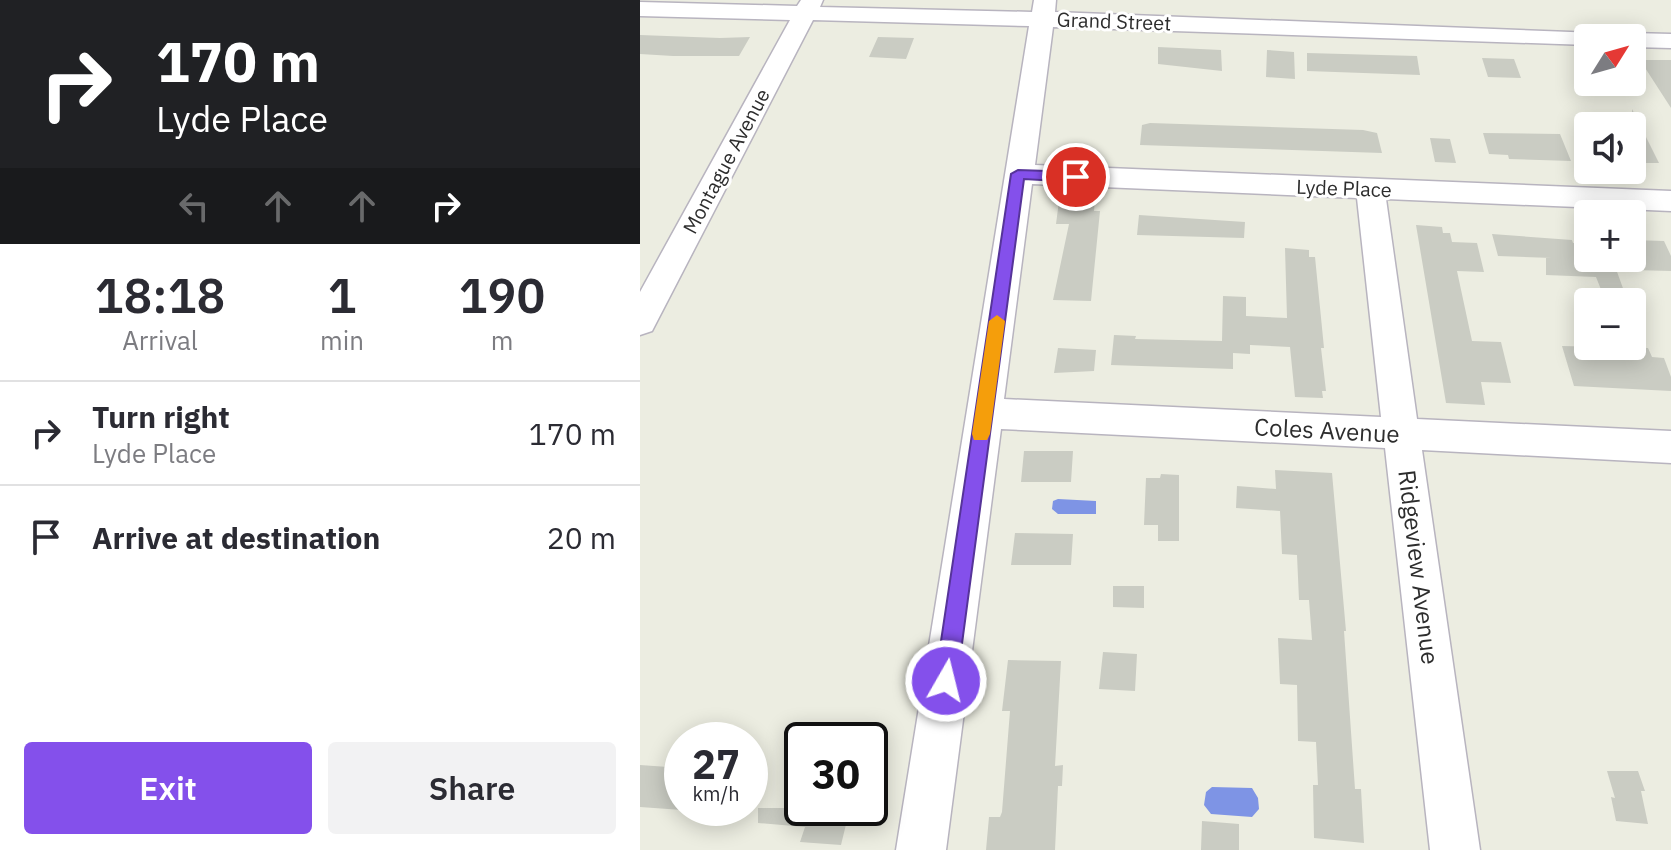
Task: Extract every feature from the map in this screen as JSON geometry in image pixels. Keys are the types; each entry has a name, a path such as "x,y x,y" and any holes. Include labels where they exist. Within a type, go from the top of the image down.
{"street":[{"name":"Grand Street","path":"640,9 809,6 1042,9 1574,37"},
{"name":"Montague Avenue","path":"640,322 809,6"},
{"path":"921,850 1042,9"},
{"path":"1646,40 1671,41"},
{"name":"Lyde Place","path":"1018,174 1671,201"},
{"name":"Ridgeview Avenue","path":"1370,189 1455,850"},
{"name":"Coles Avenue","path":"984,413 1671,447"}],"water":[{"path":"1053,501 1096,501 1096,514 1058,514 1052,509"},
{"path":"1212,787 1252,788 1258,798 1259,809 1252,817 1211,814 1204,805 1206,792"}],"building":[{"path":"640,35 750,37 739,56 673,56 640,54"},
{"path":"878,37 914,38 906,59 869,57"},
{"path":"1158,47 1221,50 1222,71 1158,64"},
{"path":"1267,50 1294,52 1295,79 1266,77"},
{"path":"1307,53 1417,56 1420,75 1307,71"},
{"path":"1482,58 1514,59 1521,78 1488,77"},
{"path":"1646,60 1671,60 1671,108 1646,69"},
{"path":"1142,125 1363,130 1377,133 1382,153 1140,145"},
{"path":"1483,133 1560,134 1571,161 1509,159 1508,155 1489,154"},
{"path":"1646,137 1659,163 1646,163"},
{"path":"1430,138 1450,139 1456,163 1435,162"},
{"path":"1095,200 1094,211 1100,211 1091,301 1053,300 1069,224 1056,224 1059,201"},
{"path":"1139,215 1245,222 1244,238 1137,235"},
{"path":"1416,225 1442,227 1443,233 1450,233 1452,242 1477,243 1484,272 1457,271 1472,341 1501,342 1511,383 1481,382 1485,405 1446,403"},
{"path":"1492,234 1572,240 1574,272 1617,272 1623,288 1600,288 1596,277 1546,275 1546,258 1552,258 1498,256"},
{"path":"1646,240 1664,241 1671,256 1671,271 1646,270"},
{"path":"1285,248 1309,250 1309,257 1315,257 1324,348 1321,348 1326,391 1322,391 1323,398 1295,397 1290,347 1250,345 1250,354 1233,353 1233,369 1111,365 1114,335 1136,336 1135,339 1222,341 1223,296 1246,297 1246,316 1287,318"},
{"path":"1562,346 1574,346 1574,360 1646,360 1648,348 1652,357 1664,358 1671,377 1671,391 1574,386"},
{"path":"1058,348 1096,350 1094,371 1054,373"},
{"path":"1024,451 1073,451 1071,482 1021,482"},
{"path":"1275,470 1332,473 1346,631 1355,789 1361,789 1364,843 1314,838 1313,785 1318,785 1316,742 1298,741 1297,685 1280,684 1278,638 1312,640 1309,600 1299,600 1297,555 1282,554 1280,511 1236,508 1237,486 1276,489"},
{"path":"1161,474 1179,475 1179,541 1158,541 1158,525 1144,525 1146,478 1160,478"},
{"path":"1015,533 1073,534 1071,565 1011,565"},
{"path":"1113,586 1144,586 1144,608 1113,607"},
{"path":"1103,652 1137,654 1135,691 1099,689"},
{"path":"1008,660 1061,661 1055,766 1063,765 1062,786 1058,786 1055,850 986,850 989,817 1000,817 1002,812 1010,711 1002,711"},
{"path":"640,765 664,767 664,809 640,807"},
{"path":"1607,771 1638,771 1645,791 1641,791 1648,824 1616,821 1611,797 1615,798"},
{"path":"768,808 784,808 784,825 768,824"},
{"path":"1202,821 1239,824 1239,850 1201,850"},
{"path":"793,826 846,826 841,845 800,842 805,827"}],"slow traffic":[{"path":"981,434 997,321"}],"route":[{"path":"946,681 1018,174 1076,177"}]}
